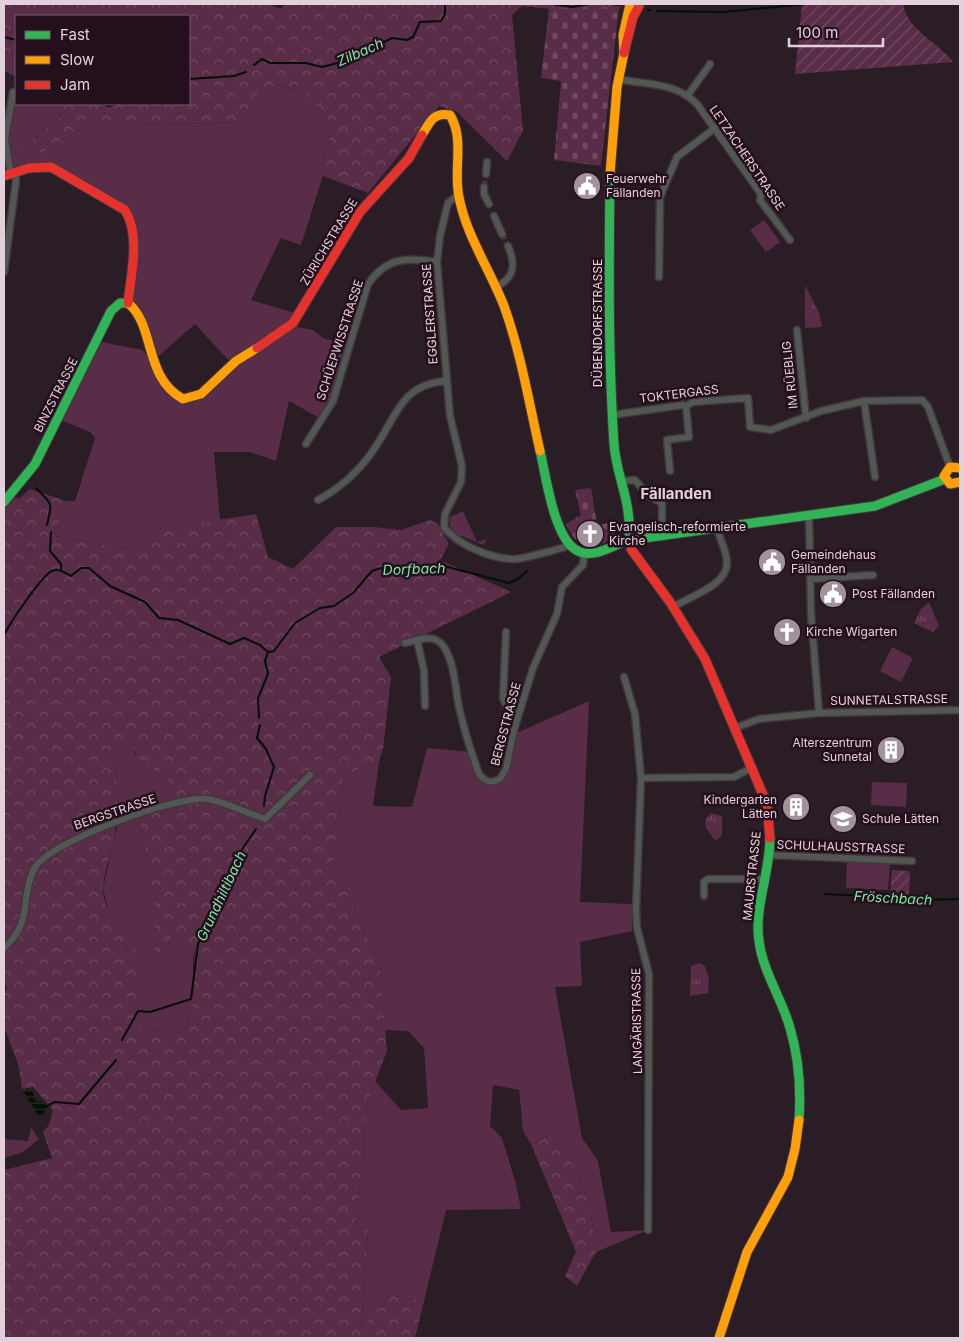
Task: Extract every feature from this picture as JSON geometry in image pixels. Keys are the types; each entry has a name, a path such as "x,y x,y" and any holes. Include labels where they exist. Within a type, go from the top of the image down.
{"main road":[{"name":"DÜBENDORFSTRASSE","path":"629,533 630,514 614,447 612,415 609,338 611,276 610,171 616,111 620,104 624,53 628,47 637,4"},
{"name":"ZÜRICHSTRASSE","path":"128,303 139,316 165,384 178,397 193,398 205,390 232,364 278,336 293,323 360,212 409,158 431,119 440,113 450,115 457,123 458,195 465,217 496,287 514,336 556,517 569,545"},
{"path":"10,174 38,167 55,169 122,208 128,214 134,234 128,303"},
{"name":"BINZSTRASSE","path":"4,502 20,485 38,459 111,312 120,303 128,303"},
{"path":"960,468 950,467 944,473 945,479 953,485 960,482"},
{"path":"637,539 637,544 631,550 624,548 621,543 622,537 629,533 637,539 662,537 882,504 945,479"},
{"path":"569,545 584,554 593,554 621,543"},
{"name":"MAURSTRASSE","path":"631,550 673,607 705,659 753,767 767,804 770,824 769,855 759,916 759,941 765,965 794,1043 800,1081 799,1117 795,1149 788,1177 747,1252 720,1338"}],"street":[{"path":"688,95 710,64"},
{"name":"LETZACHERSTRASSE","path":"622,76 666,85 688,95 715,128 761,194 760,200 790,240"},
{"path":"4,272 16,181 10,174 5,139 13,92"},
{"path":"659,277 660,197 677,157 715,128"},
{"path":"486,174 487,162"},
{"path":"484,187 484,194 489,204"},
{"name":"EGGLERSTRASSE","path":"458,195 448,203 440,236 437,262 446,381 454,437 460,457 462,474 459,488 445,514 444,527 450,536 486,552 510,559 569,545"},
{"path":"494,216 502,234"},
{"path":"496,287 507,281 512,272 513,257 508,246"},
{"name":"SCHÜEPWISSTRASSE","path":"306,444 333,401 368,284 374,275 387,265 402,260 437,262"},
{"name":"IM RÜEBLIG","path":"796,330 806,418"},
{"path":"318,500 338,488 361,466 373,451 405,399 429,384 446,381"},
{"name":"TOKTERGASS","path":"612,415 683,404 686,406 693,402 748,398 750,427 771,430 806,418"},
{"path":"806,418 821,411 864,401 922,400 928,407 950,467"},
{"path":"864,401 875,477"},
{"path":"670,471 667,440 689,437 686,406"},
{"path":"622,481 636,480 649,496 662,503 662,537"},
{"path":"809,516 811,613 819,713"},
{"path":"673,607 708,589 726,568 726,558 717,529"},
{"name":"BERGSTRASSE","path":"417,640 429,637 437,640 444,648 451,663 471,752 479,774 486,781 496,782 504,775 518,715 533,668 557,614 562,587 583,565 584,554"},
{"path":"811,579 873,575"},
{"path":"506,632 503,698 509,711 518,715"},
{"path":"405,642 417,640 424,671 425,706"},
{"name":"LANGÄRISTRASSE","path":"624,677 638,730 640,778 636,910 637,928 648,974 648,1230"},
{"name":"SUNNETALSTRASSE","path":"735,728 759,719 819,713 960,710"},
{"path":"640,778 734,777 753,767"},
{"name":"BERGSTRASSE","path":"4,948 23,924 28,885 34,867 46,855 79,836 123,819 188,800 207,799 265,819 310,775"},
{"name":"SCHULHAUSSTRASSE","path":"769,855 912,860"},
{"path":"704,896 704,882 708,879 765,878"}],"green space":[{"path":"4,4 268,4 280,9 287,4 622,4 616,16 522,6 512,15 523,131 507,161 457,112 439,106 368,193 323,176 320,169 330,138 327,116 305,93 278,84 258,94 244,122 86,126 32,159 20,150 61,117 54,105 190,105 190,15 15,15 15,76 4,70"},
{"path":"802,4 903,4 911,22 917,29 953,62 795,74"},
{"path":"619,7 601,166 554,160 561,81 541,78 549,8"},
{"path":"277,84 305,93 327,116 330,138 320,169 323,176 301,245 281,238 251,300 299,314 293,323 298,327 313,330 323,338 351,346 323,420 289,401 276,461 250,452 214,452 220,520 160,529 143,552 55,536 66,501 75,501 95,438 90,432 58,419 101,342 143,350 165,384 189,399 232,364 195,324 154,360 139,316 128,303 130,218 51,167 11,174 5,139 13,92 15,91 15,105 54,105 61,117 21,149 32,159 86,126 244,122 258,94"},
{"path":"764,220 780,242 766,252 750,230"},
{"path":"805,285 819,313 822,327 805,328"},
{"path":"591,488 597,525 615,522 617,534 601,544 587,547 576,540 566,524 581,515 575,490"},
{"path":"30,489 66,501 55,536 143,552 160,529 256,514 268,557 293,569 336,527 374,527 401,530 430,520 438,524 449,544 440,560 511,592 379,657 391,677 383,749 379,762 344,775 333,860 380,966 387,1051 368,1101 356,1226 368,1230 361,1328 390,1295 424,1301 415,1338 4,1338 4,1170 52,1158 43,1132 49,1125 53,1110 33,1087 22,1089 19,1067 4,1030 4,995 7,989 4,979 4,502 8,498 20,498","holes":["133,742 137,756 146,765 155,771 164,771 170,785 167,795 157,797 153,813 139,819 155,900 155,960 163,959 172,936 180,937 187,929 190,945 195,947 193,1000 184,1034 139,1030 134,1018 140,952 137,949 127,952 122,936 106,905 104,897 104,879 114,843 115,825 113,816 118,808 115,748"]},
{"path":"463,511 477,542 487,539 483,545 462,536 458,537 452,530 450,517"},
{"path":"929,602 939,626 933,632 914,623 921,609"},
{"path":"892,647 913,658 901,682 880,671"},
{"path":"589,701 580,902 632,904 632,931 580,942 582,986 555,987 582,1138 598,1161 611,1232 648,1230 596,1252 589,1198 556,1131 531,1144 523,1131 519,1090 493,1085 490,1126 502,1138 516,1184 521,1209 446,1210 424,1301 390,1295 361,1329 368,1231 356,1226 368,1101 375,1081 401,1110 428,1108 424,1048 408,1031 385,1030 380,966 333,860 344,775 379,762 373,806 412,807 427,748 471,752 479,774 491,782 502,772 512,735"},
{"path":"133,742 135,754 164,770 170,785 167,795 157,797 153,813 139,819 155,900 155,960 163,959 172,936 187,928 195,947 193,960 193,1000 184,1034 139,1030 136,1026 126,946 109,915 103,888 117,827 113,816 118,808 115,748"},
{"path":"872,782 907,783 906,807 871,805"},
{"path":"711,813 722,816 722,835 717,840 714,839 706,828 705,820"},
{"path":"847,860 890,862 888,890 846,888"},
{"path":"892,870 910,871 909,895 890,894"},
{"path":"699,963 705,966 709,979 708,993 690,996 691,966"},
{"path":"31,1127 39,1139 23,1152 4,1158 4,1139 28,1141"},
{"path":"556,1131 589,1198 596,1252 577,1286 565,1276 576,1252 531,1144"}],"shaded area":[{"path":"27,1089 32,1091 36,1102 41,1101 45,1104 45,1112 39,1117 24,1092"}],"waterway":[{"name":"Zilbach","path":"254,65 262,59 270,63 306,63 322,67 341,62 351,56 360,55 392,38 407,40 413,37 420,22 441,21 445,14 445,4"},
{"name":"Zilbach","path":"550,4 573,7 589,4"},
{"name":"Zilbach","path":"612,4 619,5"},
{"name":"Zilbach","path":"657,11 724,12 806,4"},
{"name":"Zilbach","path":"4,37 15,40"},
{"name":"Zilbach","path":"190,79 234,76 246,72"},
{"name":"Zilbach","path":"105,105 113,105"},
{"path":"36,488 50,504 47,525"},
{"path":"51,532 50,551 61,564 61,571"},
{"name":"Dorfbach","path":"268,652 274,651 295,623 320,608 334,606 353,593 372,571 381,568 416,572 434,565 444,566 509,583 518,579 527,571"},
{"path":"4,636 26,600 48,574 57,570 71,576 81,568 89,568 110,586 145,602 159,618 178,620 230,644 244,638 260,645 268,652"},
{"name":"Grundhiltibach","path":"259,718 258,698 268,674 265,661 268,652"},
{"name":"Grundhiltibach","path":"260,725 257,738 266,749 274,767 265,796 264,806"},
{"name":"Grundhiltibach","path":"122,1040 138,1011 150,1012 191,999 198,944 238,855 256,829"},
{"name":"Fröschbach","path":"825,894 925,900 960,899"},
{"name":"Grundhiltibach","path":"45,1107 55,1102 79,1104 116,1060"}],"tunnel":[{"path":"484,187 486,174"},
{"path":"502,234 508,246"}],"traffic: fast":[{"path":"610,174 609,309 612,410 615,455 628,510 629,533"},
{"path":"4,502 35,464 111,311 120,303 128,303"},
{"path":"540,451 552,507 564,536 571,546 580,552 591,553 621,543"},
{"path":"637,539 875,506 945,479"},
{"path":"770,838 768,864 760,903 759,941 764,964 787,1017 793,1039 799,1074 799,1120"}],"traffic: slow":[{"path":"610,174 617,87 624,53 623,35 630,4"},
{"path":"422,135 433,119 444,114 450,115 457,134 457,176 462,211 504,306 510,324 540,451"},
{"path":"128,303 137,313 143,325 155,365 161,378 170,390 183,399 201,394 236,361 257,348"},
{"path":"960,468 950,467 944,476 950,484 960,482"},
{"path":"719,1338 747,1252 788,1177 795,1149 799,1120"}],"traffic: jam":[{"path":"624,53 633,17 639,6"},
{"path":"257,348 293,323 360,212 409,158 422,135"},
{"path":"4,176 29,168 51,167 125,210 130,220 134,243 128,303"},
{"path":"631,549 670,602 705,659 767,804 770,838"}],"place":[{"name":"Feuerwehr Fällanden","path":"587,186"},
{"name":"Evangelisch-reformierte Kirche","path":"590,534"},
{"name":"Gemeindehaus Fällanden","path":"772,562"},
{"name":"Post Fällanden","path":"833,594"},
{"name":"Kirche Wigarten","path":"787,632"},
{"name":"Alterszentrum Sunnetal","path":"891,750"},
{"name":"Kindergarten Lätten","path":"796,807"},
{"name":"Schule Lätten","path":"843,819"}],"district":[{"name":"Fällanden","path":"676,494"}]}
